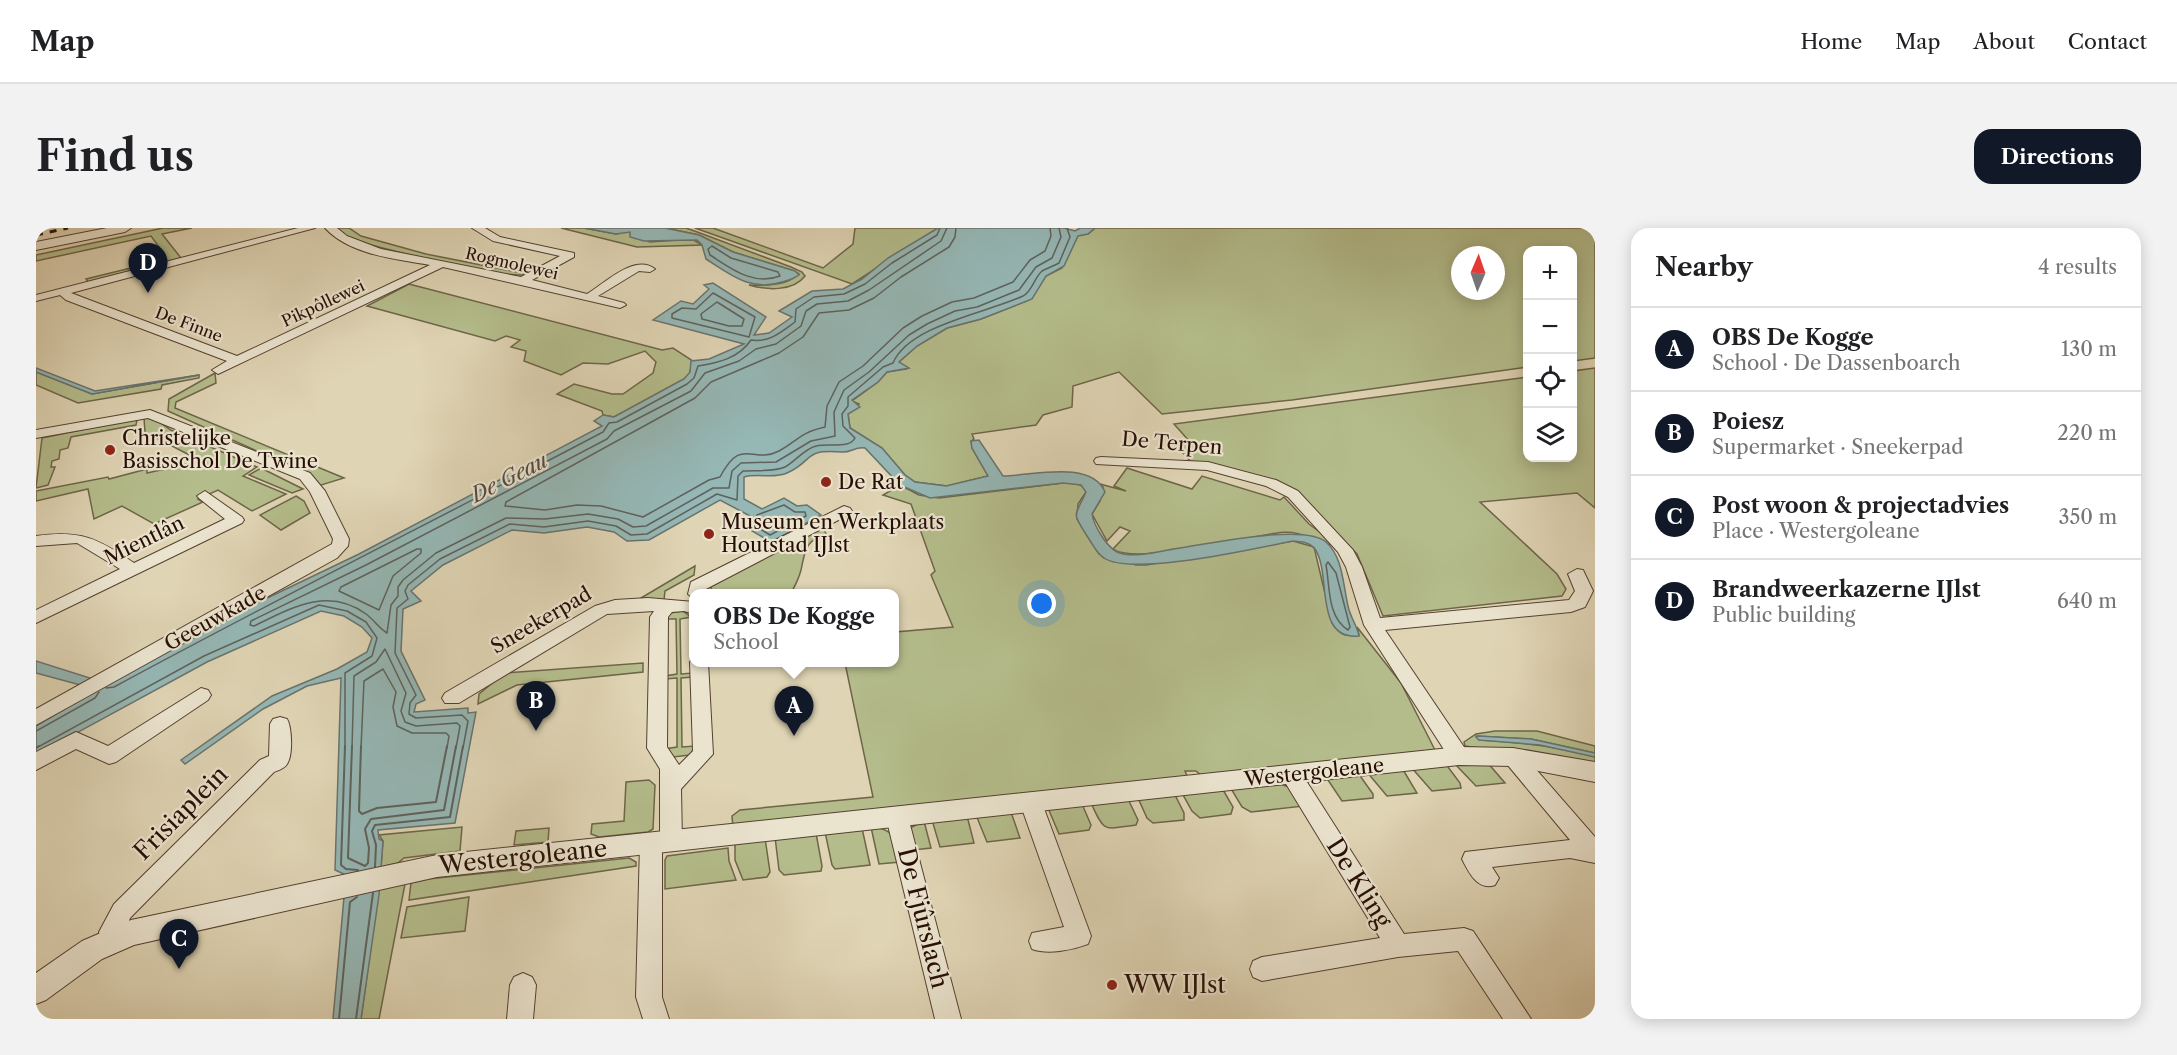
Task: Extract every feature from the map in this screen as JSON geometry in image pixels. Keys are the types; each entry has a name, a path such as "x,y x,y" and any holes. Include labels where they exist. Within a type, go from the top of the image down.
{"street":[{"path":"36,246 125,228"},
{"path":"36,298 310,228"},
{"name":"Rogmolewei","path":"330,228 340,238 351,242 441,264 470,268 620,305"},
{"path":"477,228 497,239 570,255 522,281"},
{"name":"Pikpôllewei","path":"218,370 441,264"},
{"path":"588,298 637,267 650,269"},
{"name":"De Finne","path":"62,291 70,298 239,361"},
{"name":"Geeuwkade","path":"36,434 150,414 305,477 317,491 341,539 340,546 331,554 36,718"},
{"name":"De Terpen","path":"1101,460 1208,466 1284,488 1300,501 1319,525 1345,550 1354,567 1373,625 1459,756"},
{"name":"Mientlân","path":"36,617 236,520 205,496"},
{"path":"698,589 698,586 844,511"},
{"path":"36,541 68,536 86,538 131,569"},
{"path":"1373,625 1571,606 1579,603 1584,591 1577,574"},
{"name":"Sneekerpad","path":"452,698 601,610 615,606 648,604 666,607 677,604 689,607"},
{"path":"656,1019 650,997 661,843 671,786 670,768 657,748 659,617 666,607"},
{"path":"671,786 702,754 699,667"},
{"path":"36,762 76,740 109,756 201,695"},
{"name":"Frisiaplein","path":"111,940 111,932 122,911 267,766 279,759 280,724"},
{"name":"Westergoleane","path":"36,990 111,940 131,933 437,866 1459,756 1513,757 1595,772"},
{"path":"1513,757 1595,853"},
{"name":"De Kling","path":"1291,774 1398,946 1464,939 1518,1019"},
{"path":"1032,803 1079,936 1041,940"},
{"name":"De Fjûrslach","path":"897,817 948,1019"},
{"path":"1487,878 1473,859 1570,849 1595,853"},
{"path":"1262,969 1398,946"},
{"path":"520,1019 523,985"}],"green space":[{"path":"163,228 192,228 162,234 181,258 88,282 86,279 139,266 135,258 162,251 151,236 36,261 36,255"},
{"path":"337,228 349,228 361,236 426,254 527,274 497,273 413,255 351,239"},
{"path":"561,228 584,228 616,234 627,231 650,242 692,239 702,245 637,247"},
{"path":"665,228 686,228 791,267 805,276 794,285 786,287 771,289 749,285 782,283 799,274 733,252 699,235"},
{"path":"695,228 713,228 823,268 853,244 855,228 938,228 852,284"},
{"path":"1095,228 1595,228 1595,358 1577,360 1577,246 1523,246 1523,368 1292,400 1162,414 1119,372 1073,386 1072,407 1043,415 1036,425 972,434 974,439 971,441 972,448 988,476 947,486 915,482 905,475 882,448 850,428 848,414 859,404 852,401 878,382 887,372 906,369 899,362 917,346 947,328 981,319 1027,301 1046,276 1062,268 1078,235 1088,234"},
{"path":"409,284 662,350 673,348 693,361 689,375 614,417 603,415 602,411 557,394 574,384 612,394 623,394 653,373 656,362 645,351 608,364 583,363 561,375 524,361 526,351 511,347 520,340 506,336 495,341 367,306"},
{"path":"1595,368 1595,508 1577,493 1480,502 1557,574 1566,589 1562,596 1383,616 1357,554 1298,496 1191,462 1176,445 1190,442 1174,424 1523,378 1523,462 1577,462 1577,370"},
{"path":"36,372 92,394 199,375 199,378 162,385 161,389 78,403 36,385"},
{"path":"215,373 216,383 176,402 175,408 344,478 318,486 308,474 168,411 169,399"},
{"path":"152,417 171,430 257,467 243,476 286,494 252,511 218,490 198,499 203,502 154,524 122,506 94,519 88,489 36,501 36,491 108,477 109,479 147,469 147,473 201,461 145,432 144,418"},
{"path":"137,420 136,425 71,437 68,448 60,450 59,459 52,461 51,467 55,467 48,485 36,488 42,438"},
{"path":"261,468 303,489 292,493 249,475"},
{"path":"1127,468 1192,489 1202,476 1280,500 1284,497 1309,524 1329,539 1330,549 1326,542 1302,534 1283,532 1167,552 1125,553 1113,549 1130,531 1120,527 1107,541 1092,514 1100,501 1103,487 1100,484 1126,491 1114,486"},
{"path":"1076,483 1084,487 1086,492 1078,504 1077,519 1099,554 1136,565 1293,541 1314,547 1332,623 1340,633 1350,636 1359,635 1357,627 1401,683 1435,750 1202,776 1196,771 1185,771 1188,778 733,828 732,816 740,810 873,797 846,667 899,667 899,632 953,627 931,575 935,571 911,504 883,495 900,485 919,495 939,498"},
{"path":"296,496 304,501 310,513 281,530 260,515"},
{"path":"823,527 827,536 814,540 807,547 793,589 711,589 711,585"},
{"path":"695,566 694,575 665,591 664,600 644,601 641,598"},
{"path":"683,611 689,616 680,619 681,674 693,673 693,677 681,678 682,747 695,746 690,755 673,757 664,749 677,747 677,678 665,679 665,676 677,674 676,619 665,619 670,613"},
{"path":"643,663 643,672 517,685 478,704 479,694 505,673"},
{"path":"1495,731 1537,731 1595,746 1595,753 1531,739 1476,736 1479,740 1538,745 1581,753 1595,757 1595,766 1465,746 1464,742 1476,734"},
{"path":"1487,762 1505,783 1476,786 1454,763"},
{"path":"1445,763 1460,783 1461,788 1432,791 1411,767"},
{"path":"1402,768 1417,793 1387,796 1367,772"},
{"path":"1358,773 1373,794 1373,798 1342,801 1326,777"},
{"path":"649,780 655,785 653,829 648,832 599,837 591,834 592,824 624,821 626,782"},
{"path":"1280,784 1289,787 1304,806 1251,812 1242,807 1230,787"},
{"path":"1222,788 1233,807 1231,814 1200,818 1192,811 1182,793"},
{"path":"1174,793 1184,813 1184,820 1153,823 1147,818 1138,798"},
{"path":"1128,799 1138,820 1136,825 1117,828 1103,825 1091,803"},
{"path":"1082,804 1091,825 1089,830 1059,834 1048,808"},
{"path":"1011,812 1020,838 987,842 976,815"},
{"path":"967,816 974,843 940,847 932,820"},
{"path":"924,821 931,848 913,850 910,828"},
{"path":"462,827 460,851 404,858 398,863 381,867 383,841 379,835"},
{"path":"871,827 890,833 900,862 879,864"},
{"path":"549,828 548,842 514,845 516,831"},
{"path":"862,828 870,865 835,869 832,865 825,832"},
{"path":"816,833 821,871 784,875 779,870 775,837"},
{"path":"765,838 770,872 767,877 743,880 735,860 735,842"},
{"path":"728,848 729,861 736,880 665,889 667,856"},
{"path":"629,858 636,862 636,866 409,900 411,883 428,879"},
{"path":"405,884 379,1019 361,1019 379,887"},
{"path":"469,897 465,931 401,938 407,907"}],"water":[{"path":"584,228 665,228 699,235 733,252 795,271 799,275 771,285 751,283 733,276 706,259 702,245 697,240 644,241 630,237 630,232 616,234"},
{"name":"De Geau","path":"938,228 1064,228 1075,231 1080,228 1095,228 1088,234 1078,236 1064,266 1046,276 1032,299 981,319 947,328 917,346 899,362 909,368 887,372 878,382 852,400 860,407 848,414 850,428 882,448 905,475 915,482 946,486 988,476 972,448 971,441 979,440 1003,476 1074,472 1087,476 1098,482 1105,492 1092,514 1095,524 1109,545 1123,554 1149,554 1250,537 1296,534 1314,536 1326,542 1336,555 1342,572 1349,610 1359,636 1345,634 1335,628 1329,617 1320,560 1315,549 1308,544 1293,541 1167,563 1119,563 1099,554 1077,518 1077,510 1086,492 1081,485 1063,483 930,498 900,485 865,448 845,452 820,452 782,475 744,477 744,499 762,509 784,498 797,506 807,505 821,515 771,542 740,524 750,516 720,500 649,540 627,541 614,532 587,527 544,533 512,530 443,565 411,591 421,601 403,609 401,651 425,700 416,704 414,712 468,708 468,713 476,712 455,823 378,830 379,839 383,841 379,895 361,1019 333,1019 346,875 335,870 341,678 307,686 263,709 185,764 181,760 272,696 337,669 367,652 372,638 362,627 344,616 321,611 207,662 36,755 36,726 92,693 84,686 36,673 36,661 96,680 359,554 602,426 594,421 603,415 614,417 684,379 690,372 691,361 709,359 744,344 653,320 681,301 693,304 709,289 704,285 713,283 766,317 754,335 769,333 792,317 779,311 812,291 843,289 862,279 888,258"},
{"path":"36,368 95,391 199,375 92,394 36,372"},
{"path":"1476,737 1531,739 1595,753 1595,757 1540,745 1479,740"}],"railway":[{"path":"36,235 68,228"}],"place":[{"name":"Brandweerkazerne IJlst","path":"148,293"},
{"name":"Christelijke Basisschol De Twine","path":"110,450"},
{"name":"De Rat","path":"826,482"},
{"name":"Museum en Werkplaats Houtstad IJlst","path":"709,534"},
{"name":"Poiesz","path":"536,731"},
{"name":"OBS De Kogge","path":"794,736"},
{"name":"Post woon & projectadvies","path":"179,969"},
{"name":"WW IJlst","path":"1112,985"}]}
